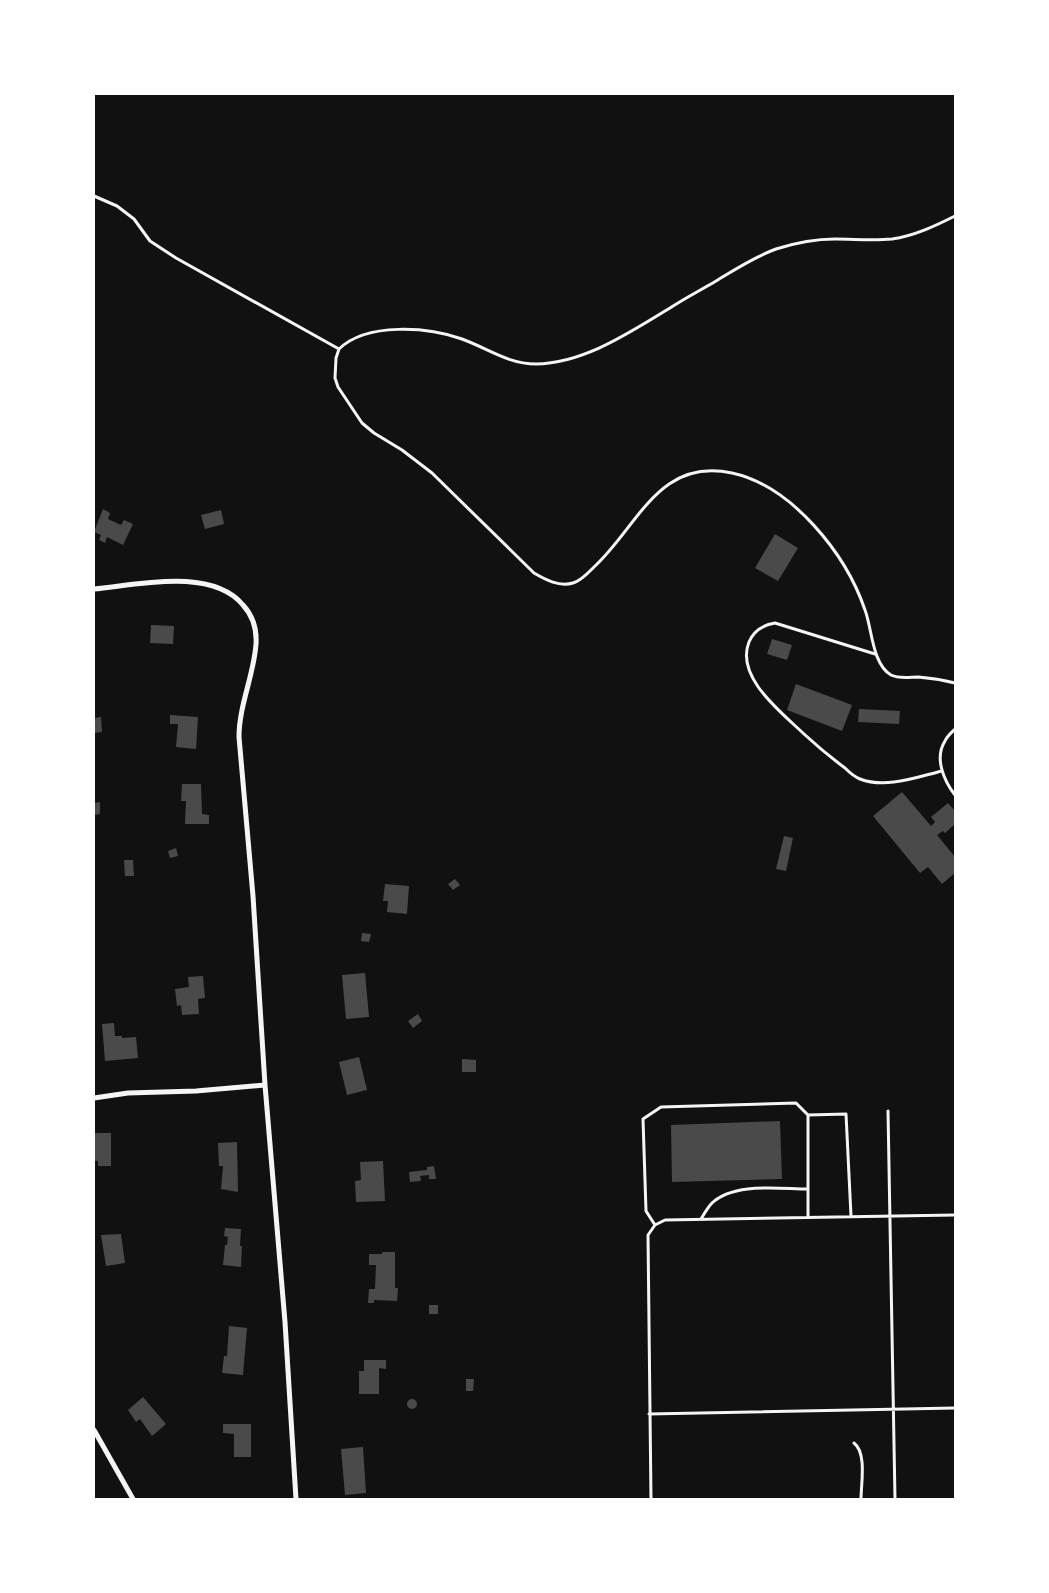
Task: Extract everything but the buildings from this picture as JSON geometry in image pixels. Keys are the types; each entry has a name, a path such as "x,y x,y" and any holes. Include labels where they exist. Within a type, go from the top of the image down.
{"street":[{"path":"94,589 160,582 209,584 227,591 241,602 252,616 256,636 253,664 239,728 239,737 285,1322 296,1499"},
{"path":"94,1098 128,1093 196,1091 265,1085"},
{"path":"94,1430 133,1499"}],"lane":[{"path":"94,196 117,206 134,219 150,241 176,258 339,349"},
{"path":"955,216 923,231 891,239 810,240 774,250 736,268 618,339 565,360 538,364 507,360 454,336 412,331 371,333 353,339 339,349 336,358 335,378 338,386 362,423 374,434 402,450 432,473 534,573 544,580 565,584 574,583 581,579 613,549 646,504 670,484 695,473 709,471 734,474 756,481 777,493 809,520 826,539 844,565 860,595 870,623 876,654 885,670 892,675 955,683"},
{"path":"876,654 775,623 763,625 751,636 746,648 746,660 750,673 761,691 822,752 859,779 878,783 904,780 942,771"},
{"path":"955,729 944,741 939,754 942,771 955,796"},
{"path":"655,1224 646,1211 643,1119 661,1108 727,1104 796,1103 808,1116 808,1217"},
{"path":"888,1111 896,1499"},
{"path":"808,1116 846,1114 851,1216"},
{"path":"700,1219 711,1204 732,1191 808,1189"},
{"path":"651,1499 648,1235 655,1224 665,1220 955,1215"},
{"path":"649,1414 955,1408"},
{"path":"854,1443 859,1447 862,1456 861,1499"}]}
